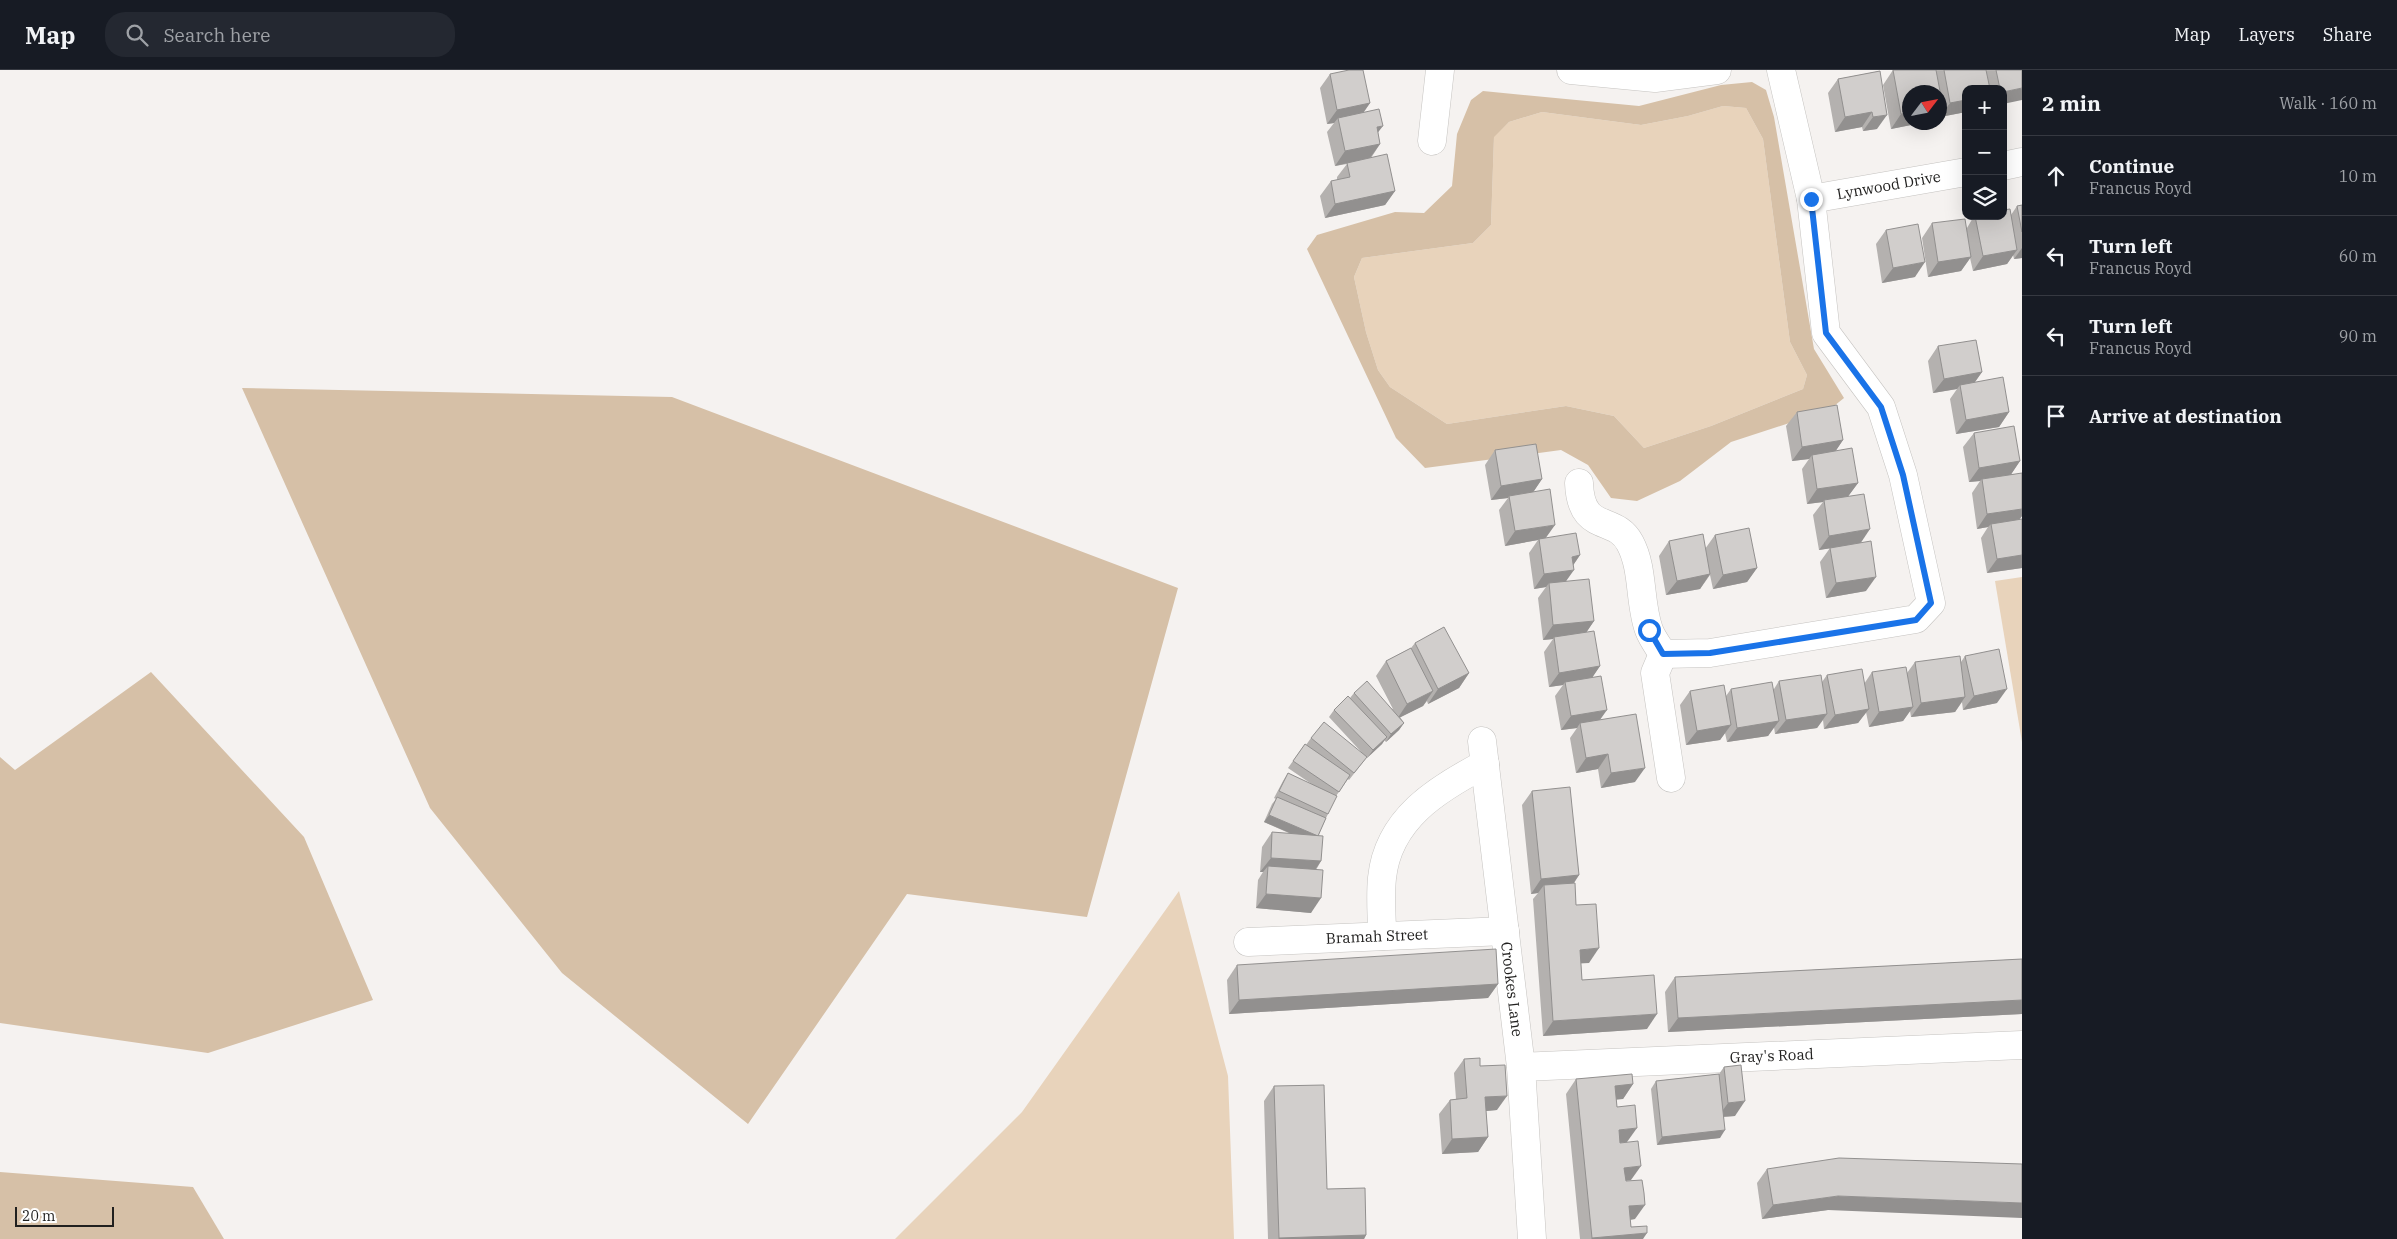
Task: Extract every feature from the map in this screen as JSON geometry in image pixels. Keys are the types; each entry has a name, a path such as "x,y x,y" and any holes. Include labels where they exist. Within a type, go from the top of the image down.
{"street":[{"path":"1432,141 1440,70"},
{"path":"1571,70 1655,78 1717,70"},
{"path":"1663,654 1710,653 1916,620 1931,603 1903,475 1881,407 1826,333 1811,199 1781,70"},
{"path":"2007,165 2022,162"},
{"name":"Lynwood Drive","path":"1811,199 1962,173"},
{"path":"1579,483 1580,501 1594,520 1616,529 1630,542 1636,558 1649,630 1663,654"},
{"path":"1663,654 1655,673 1671,778"},
{"name":"Crookes Lane","path":"1382,936 1382,877 1394,838 1417,807 1448,784 1483,753 1521,1067 1532,1239"},
{"name":"Bramah Street","path":"1248,942 1505,931"},
{"name":"Gray's Road","path":"1521,1067 2022,1045"}],"shaded area":[{"path":"1752,82 1766,90 1774,117 1814,349 1844,398 1829,410 1731,442 1680,481 1637,501 1611,498 1588,465 1561,450 1425,468 1396,438 1307,249 1317,235 1395,212 1424,213 1452,186 1457,134 1471,100 1483,91 1639,106 1721,85","holes":["1723,106 1746,108 1763,139 1790,342 1807,375 1803,389 1711,426 1644,448 1614,416 1566,406 1447,424 1390,387 1378,370 1366,332 1354,277 1362,258 1473,243 1491,225 1494,137 1509,122 1542,112 1641,125 1688,116"]},
{"path":"1723,106 1746,108 1763,139 1790,342 1807,375 1803,389 1711,426 1644,448 1614,416 1566,406 1447,424 1390,387 1378,370 1366,332 1354,277 1362,258 1473,243 1491,225 1494,136 1509,122 1542,112 1641,125 1688,116"},
{"path":"242,388 672,397 1178,588 1087,917 907,894 748,1124 562,973 430,808"},
{"path":"2022,577 2022,742 1995,581"},
{"path":"151,672 304,837 373,1000 208,1053 0,1023 0,757 15,770"},
{"path":"1179,891 1228,1076 1234,1239 895,1239 1022,1112"},
{"path":"0,1172 193,1187 224,1239 0,1239"}],"building":[{"path":"1349,70 1363,70 1370,103 1337,110 1330,74"},
{"path":"1893,70 1936,70 1939,85 1902,85 1901,114"},
{"path":"1944,70 1986,70 1989,85 1962,85 1962,101 1950,103"},
{"path":"1996,70 2022,70 2022,88 2007,91 2007,85 1999,85"},
{"path":"1880,71 1887,115 1873,117 1872,112 1845,117 1838,79"},
{"path":"1379,109 1383,126 1377,127 1380,144 1345,151 1338,118"},
{"path":"1387,154 1395,191 1335,204 1331,181 1350,177 1347,163"},
{"path":"2022,205 2022,232 2017,206"},
{"path":"2007,209 2010,209 2017,250 1983,256 1976,220 2007,220"},
{"path":"1965,220 1971,257 1938,262 1932,223"},
{"path":"1918,224 1925,262 1893,268 1886,230"},
{"path":"1976,340 1982,372 1944,379 1938,346"},
{"path":"2003,377 2009,412 1966,420 1960,385"},
{"path":"1837,405 1843,440 1802,447 1797,412"},
{"path":"2014,426 2020,461 1979,468 1974,433"},
{"path":"1536,444 1542,479 1501,486 1495,450"},
{"path":"1852,448 1858,483 1817,489 1812,455"},
{"path":"2022,473 2022,509 1987,514 1982,479"},
{"path":"1550,489 1555,525 1515,531 1509,496"},
{"path":"1864,494 1870,529 1829,536 1824,500"},
{"path":"2022,519 2022,555 1997,559 1991,524"},
{"path":"1749,528 1757,568 1723,575 1715,535"},
{"path":"1576,533 1580,555 1572,557 1574,570 1544,574 1539,539"},
{"path":"1703,534 1710,574 1677,581 1669,541"},
{"path":"1871,541 1876,577 1836,583 1830,548"},
{"path":"1589,579 1594,621 1553,625 1549,583"},
{"path":"1444,627 1469,673 1438,689 1415,643"},
{"path":"1594,631 1600,666 1559,673 1554,637"},
{"path":"1411,648 1433,691 1407,704 1386,661"},
{"path":"1999,649 2007,689 1974,696 1965,656"},
{"path":"1960,656 1965,697 1921,703 1915,662"},
{"path":"1906,667 1913,707 1879,712 1872,672"},
{"path":"1862,669 1869,709 1835,715 1827,675"},
{"path":"1821,675 1827,714 1786,720 1779,681"},
{"path":"1601,676 1607,710 1571,716 1565,682"},
{"path":"1367,681 1404,723 1391,734 1354,693"},
{"path":"1772,682 1779,721 1737,728 1731,689"},
{"path":"1724,685 1731,725 1697,731 1690,691"},
{"path":"1348,696 1387,737 1373,750 1334,710"},
{"path":"1636,714 1645,768 1611,773 1608,754 1586,758 1580,723"},
{"path":"1324,722 1367,757 1354,773 1311,738"},
{"path":"1305,744 1350,775 1339,792 1293,761"},
{"path":"1288,773 1337,796 1328,814 1279,791"},
{"path":"1570,787 1579,875 1541,879 1532,791"},
{"path":"1277,797 1326,818 1318,836 1269,815"},
{"path":"1272,832 1323,836 1321,861 1271,858"},
{"path":"1268,866 1323,870 1321,898 1266,894"},
{"path":"1575,883 1576,905 1596,904 1599,948 1580,950 1582,980 1654,975 1657,1014 1553,1021 1544,885"},
{"path":"1496,949 1498,984 1239,1000 1237,965"},
{"path":"2022,959 2022,1000 1678,1018 1675,977"},
{"path":"1480,1058 1480,1066 1505,1065 1507,1096 1485,1097 1488,1137 1452,1139 1450,1100 1467,1098 1464,1059"},
{"path":"1741,1065 1745,1101 1728,1103 1724,1067"},
{"path":"1632,1074 1633,1084 1615,1086 1617,1107 1635,1105 1637,1128 1619,1130 1620,1143 1638,1141 1641,1166 1624,1168 1626,1181 1642,1180 1644,1193 1645,1205 1629,1206 1631,1227 1647,1226 1647,1233 1592,1238 1576,1079"},
{"path":"1719,1074 1725,1130 1662,1137 1656,1081"},
{"path":"1324,1085 1327,1189 1365,1188 1366,1235 1279,1238 1274,1086"},
{"path":"1839,1158 2022,1164 2022,1203 1838,1196 1773,1205 1767,1169"}],"route":[{"path":"1649,630 1663,654 1710,653 1916,620 1931,603 1903,475 1881,407 1826,333 1811,199"}]}
